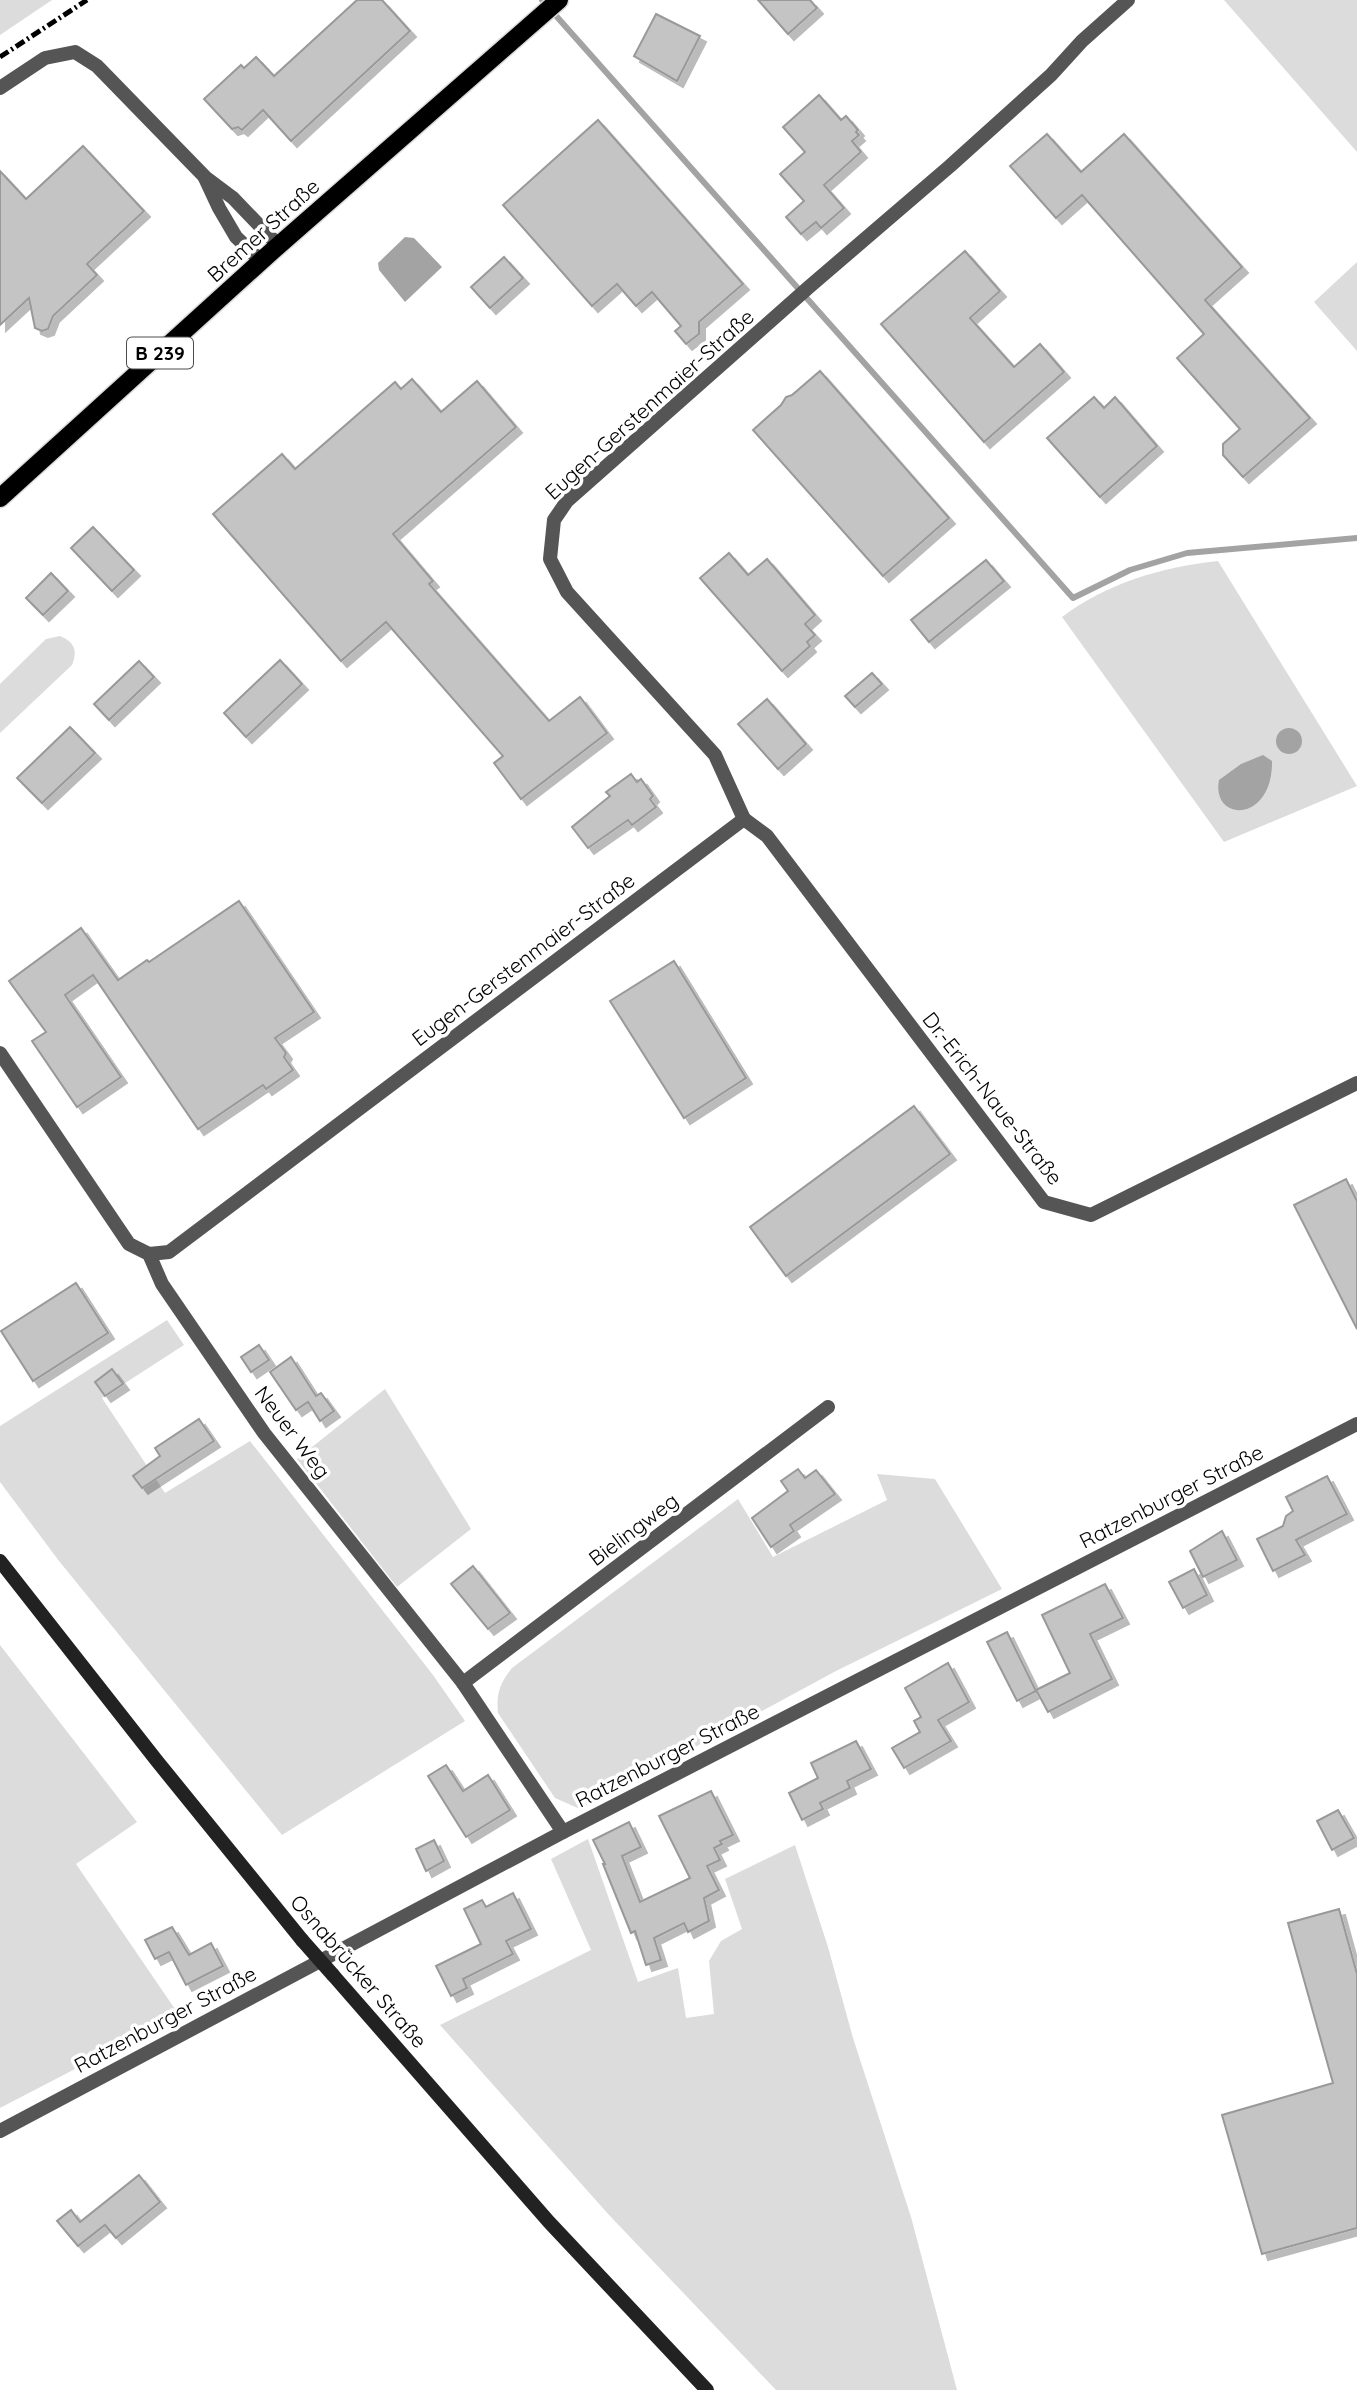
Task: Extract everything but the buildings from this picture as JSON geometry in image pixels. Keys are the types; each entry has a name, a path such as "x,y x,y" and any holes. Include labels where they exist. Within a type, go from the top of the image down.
{"main road":[{"name":"Bremer Straße","path":"0,498 261,261 558,1"},
{"name":"Osnabrücker Straße","path":"0,1561 302,1940 549,2222 707,2390"}],"street":[{"name":"Eugen-Gerstenmaier-Straße","path":"149,1254 169,1252 744,819 715,755 567,592 550,559 554,520 567,501 950,166 1051,75 1082,41 1128,0"},
{"path":"0,88 45,58 75,52 97,66 205,177 233,198 279,246"},
{"path":"205,177 236,237 261,261"},
{"name":"Dr.-Erich-Naue-Straße","path":"744,819 767,836 1044,1202 1091,1215 1357,1083"},
{"name":"Neuer Weg","path":"0,1053 129,1244 149,1254 162,1284 264,1433 463,1683 562,1832"},
{"name":"Bielingweg","path":"463,1683 828,1407"},
{"name":"Ratzenburger Straße","path":"0,2131 562,1832 1357,1424"}],"shaded area":[{"path":"0,0 52,0 0,35"},
{"path":"1224,0 1357,0 1357,152"},
{"path":"405,237 414,238 442,267 405,302 379,270 378,263"},
{"path":"1357,262 1357,351 1314,302"},
{"path":"1218,561 1357,786 1224,842 1062,617 1097,595 1136,578"},
{"path":"60,636 74,647 72,665 0,733 0,684 46,639"},
{"path":"1289,728 1298,732 1302,741 1298,750 1289,754 1280,750 1276,741 1280,732"},
{"path":"1263,755 1272,761 1270,781 1263,796 1254,806 1243,810 1224,804 1219,794 1219,780 1241,764"},
{"path":"167,1320 184,1345 102,1398 165,1493 250,1441 433,1675 465,1721 282,1835 59,1561 0,1482 0,1426"},
{"path":"385,1389 471,1529 397,1587 297,1459"},
{"path":"877,1474 935,1479 1002,1589 836,1671 580,1809 555,1798 498,1713 500,1689 512,1668 738,1499 773,1557 887,1500"},
{"path":"0,1645 137,1822 76,1864 179,2015 0,2108"},
{"path":"588,1839 638,1982 678,1968 686,2018 714,2014 709,1961 721,1941 742,1929 725,1879 795,1845 911,2217 957,2390 776,2390 609,2215 440,2025 591,1950 551,1859"}],"waterway":[{"path":"542,0 1073,598 1130,570 1187,553 1357,538"}],"railway":[{"path":"0,57 87,0"}]}
